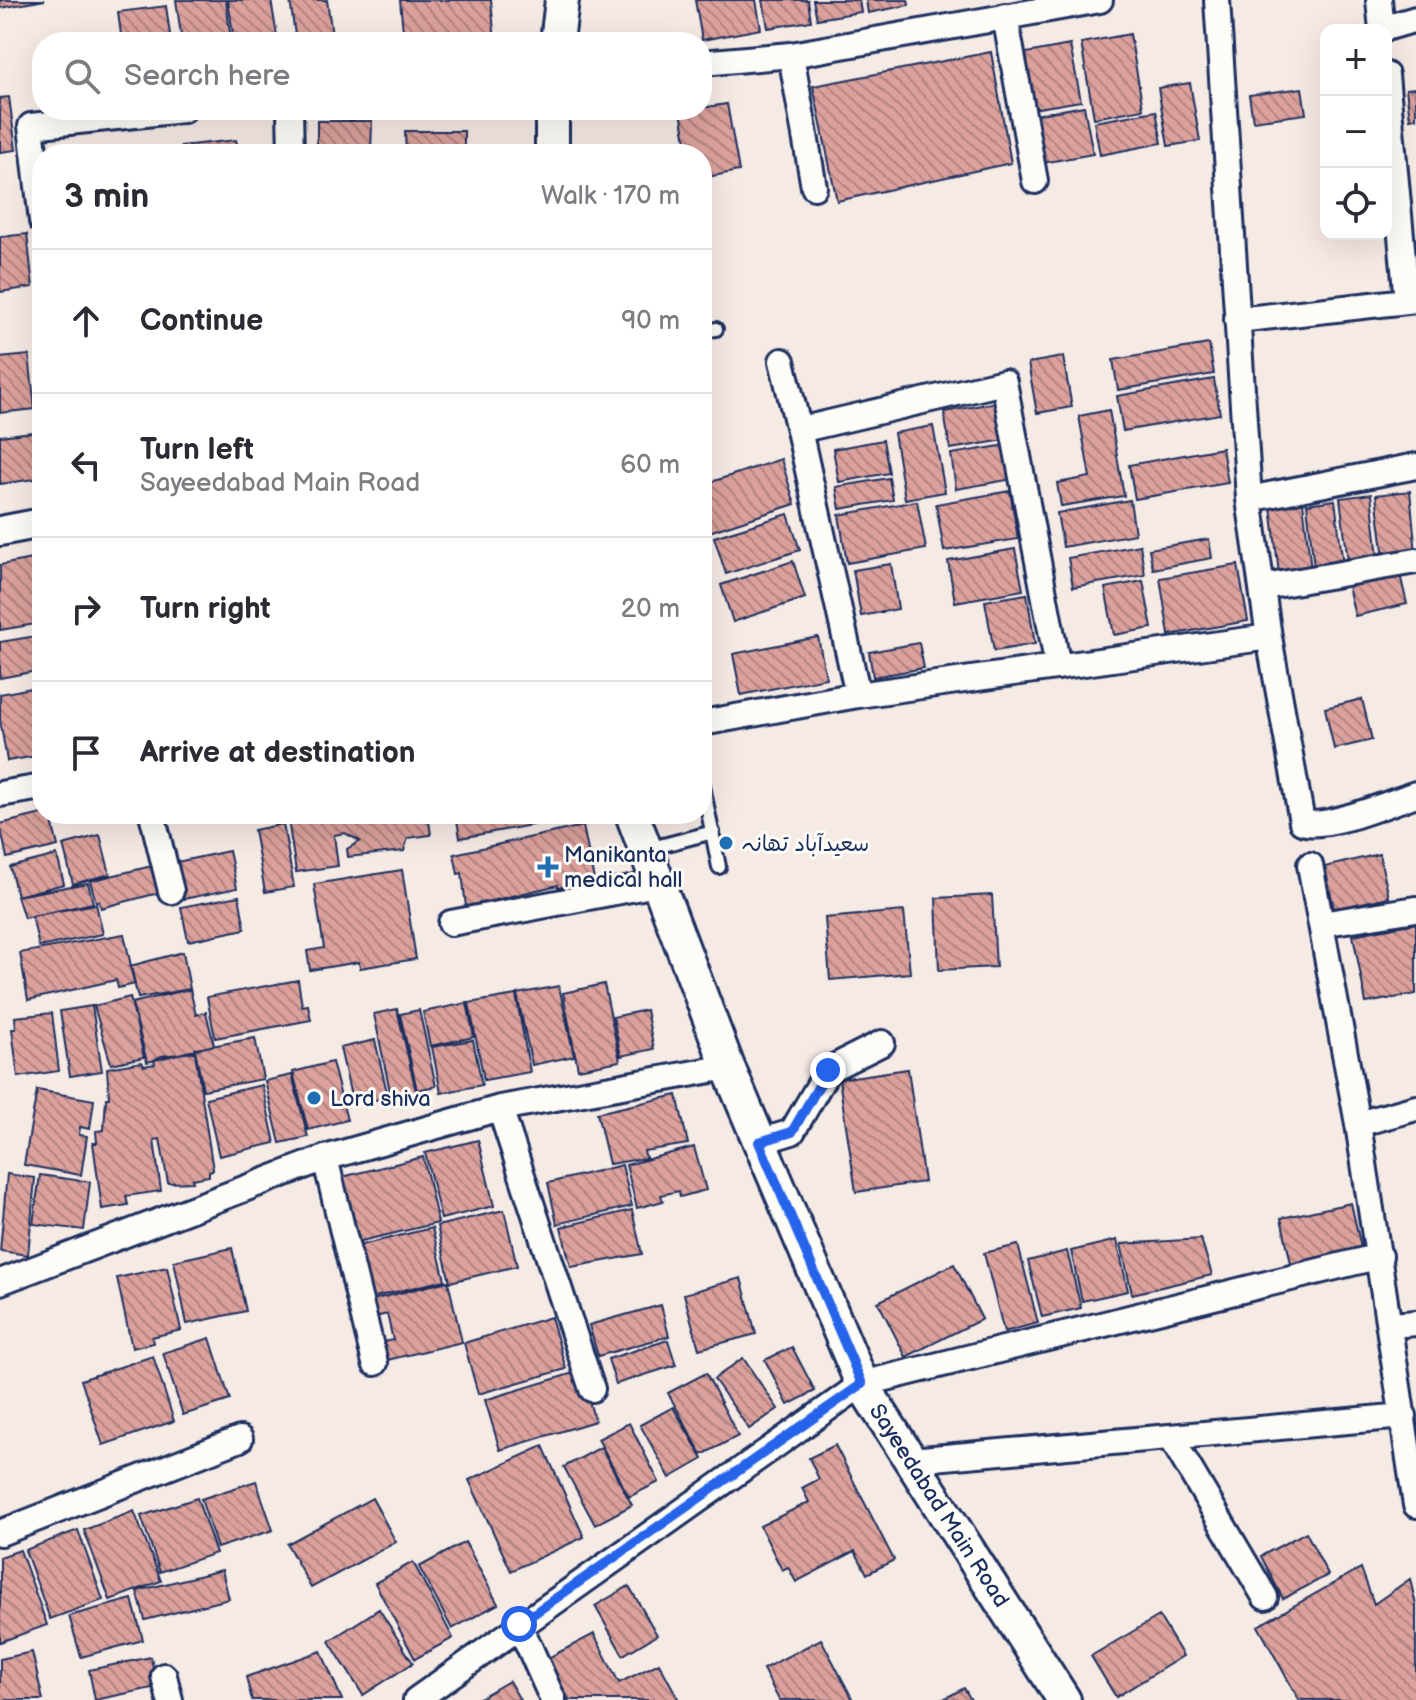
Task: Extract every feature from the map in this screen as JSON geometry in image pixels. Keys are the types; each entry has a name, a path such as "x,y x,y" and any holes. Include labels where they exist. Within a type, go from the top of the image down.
{"main road":[{"path":"558,32 562,0"},
{"path":"552,120 552,144"},
{"name":"Sayeedabad Main Road","path":"636,824 728,1067 862,1384 1064,1700"}],"street":[{"path":"712,62 791,55 1100,0"},
{"path":"1217,0 1249,499 1269,637 1302,822 1309,825 1332,821 1416,794"},
{"path":"1379,0 1381,24"},
{"path":"1005,16 1035,181"},
{"path":"1392,27 1416,19"},
{"path":"791,55 814,187"},
{"path":"1237,320 1412,301 1388,96"},
{"path":"33,144 31,126 88,120"},
{"path":"290,120 291,144"},
{"path":"782,361 858,695"},
{"path":"799,430 1004,382 1058,667"},
{"path":"1249,499 1416,466"},
{"path":"0,531 32,525"},
{"path":"1264,587 1416,561"},
{"path":"712,721 858,695 1269,637"},
{"path":"0,794 32,789"},
{"path":"154,824 171,891"},
{"path":"1310,865 1380,1256 1416,1505"},
{"path":"451,923 657,884"},
{"path":"1321,924 1416,909"},
{"path":"759,1142 792,1132 828,1070 882,1043"},
{"path":"0,1282 325,1158 500,1108 728,1067"},
{"path":"500,1108 592,1389"},
{"path":"1358,1124 1416,1108"},
{"path":"325,1158 375,1363"},
{"path":"416,1700 519,1624 862,1384 1380,1256"},
{"path":"1391,1325 1416,1323"},
{"path":"911,1460 1404,1416"},
{"path":"0,1533 240,1439"},
{"path":"1172,1439 1265,1597"},
{"path":"519,1624 553,1700"}],"lane":[{"path":"712,330 716,329"},
{"path":"711,824 719,867"},
{"path":"645,850 713,832"}],"building":[{"path":"0,0 45,0 0,8"},
{"path":"176,0 226,0 230,32 181,32"},
{"path":"228,0 271,0 276,32 233,32"},
{"path":"290,0 327,0 332,32 295,32"},
{"path":"400,0 491,0 494,32 403,32"},
{"path":"695,0 756,0 761,29 712,38 712,32 701,32"},
{"path":"763,0 808,0 811,21 768,28"},
{"path":"813,0 859,0 861,12 817,19"},
{"path":"866,0 908,0 909,5 868,13"},
{"path":"166,6 170,32 121,32 118,12"},
{"path":"1130,34 1143,109 1094,118 1081,43"},
{"path":"1070,45 1081,101 1032,109 1021,54"},
{"path":"991,52 1011,163 837,201 813,86"},
{"path":"1190,83 1200,141 1168,146 1158,88"},
{"path":"1302,88 1306,114 1253,121 1249,95"},
{"path":"1416,88 1416,118 1410,119 1406,89"},
{"path":"9,97 16,150 0,152 0,98"},
{"path":"727,104 739,171 712,176 712,144 686,144 682,120 712,120 712,106"},
{"path":"1084,106 1093,154 1042,163 1034,115"},
{"path":"1156,111 1162,143 1100,155 1094,122"},
{"path":"317,121 372,121 371,144 317,144"},
{"path":"405,131 464,131 464,144 406,144"},
{"path":"236,140 237,144 199,144"},
{"path":"27,234 32,287 0,292 0,237"},
{"path":"1209,344 1214,374 1118,390 1113,360"},
{"path":"29,355 32,409 0,413 0,358"},
{"path":"1063,357 1072,407 1037,413 1028,363"},
{"path":"1214,379 1220,414 1123,431 1117,396"},
{"path":"998,402 1005,440 950,449 944,412"},
{"path":"1109,410 1124,496 1061,506 1057,483 1090,477 1079,416"},
{"path":"933,426 945,492 905,499 894,433"},
{"path":"32,432 32,479 0,484 0,436"},
{"path":"883,440 889,473 839,482 833,449"},
{"path":"1007,445 1013,479 956,489 951,454"},
{"path":"1222,448 1228,483 1135,499 1129,465"},
{"path":"781,459 795,504 712,531 712,482"},
{"path":"889,478 893,500 840,509 836,487"},
{"path":"1010,491 1018,539 944,551 936,504"},
{"path":"1410,491 1416,554 1384,558 1376,495"},
{"path":"1371,494 1378,557 1348,561 1340,498"},
{"path":"1130,500 1135,534 1063,547 1057,513"},
{"path":"1335,500 1343,565 1314,568 1307,504"},
{"path":"917,501 926,549 847,563 839,515"},
{"path":"1303,502 1311,570 1279,574 1271,506"},
{"path":"788,514 800,550 726,574 714,537"},
{"path":"1209,539 1212,558 1153,569 1149,549"},
{"path":"1140,545 1145,575 1073,587 1068,558"},
{"path":"1015,549 1023,590 955,602 948,561"},
{"path":"32,559 32,625 0,630 0,565"},
{"path":"793,561 805,598 733,622 721,585"},
{"path":"891,564 898,609 861,616 853,570"},
{"path":"1238,565 1248,621 1169,635 1160,578"},
{"path":"1399,570 1407,604 1355,616 1347,582"},
{"path":"1143,581 1152,628 1114,635 1105,588"},
{"path":"1027,594 1035,644 994,651 985,601"},
{"path":"32,637 32,672 0,678 0,642"},
{"path":"818,637 826,678 741,695 733,654"},
{"path":"919,643 924,668 873,677 869,652"},
{"path":"32,688 32,757 7,761 0,720 0,694"},
{"path":"1362,699 1372,740 1334,749 1325,708"},
{"path":"32,816 32,824 52,824 58,846 7,858 0,824"},
{"path":"283,824 294,887 265,892 254,830"},
{"path":"289,824 429,824 431,835 408,838 404,851 348,857 347,849 360,841 345,833 334,835 338,866 296,872"},
{"path":"458,824 538,824 460,838"},
{"path":"583,826 594,880 558,888 558,885 466,907 462,873 458,874 454,854"},
{"path":"100,835 110,874 73,884 63,845"},
{"path":"229,851 237,888 179,900 172,863"},
{"path":"1379,854 1389,897 1334,909 1325,867"},
{"path":"57,855 64,884 17,896 10,867"},
{"path":"160,864 166,891 101,908 99,901 96,902 90,881"},
{"path":"402,870 416,959 360,968 359,962 310,970 307,951 324,948 314,884"},
{"path":"88,883 93,903 24,918 17,896"},
{"path":"992,895 996,967 939,970 936,898"},
{"path":"239,896 245,929 188,941 181,907"},
{"path":"96,904 103,934 39,947 32,916"},
{"path":"904,911 910,973 830,980 825,918"},
{"path":"1416,923 1416,994 1366,1003 1353,935"},
{"path":"124,934 135,984 118,988 116,980 28,1000 20,953"},
{"path":"183,952 190,989 138,998 130,966"},
{"path":"298,980 302,1006 308,1005 311,1020 215,1038 207,997"},
{"path":"604,984 620,1061 578,1069 563,993"},
{"path":"559,986 574,1056 532,1065 517,994"},
{"path":"190,989 196,1015 206,1012 214,1045 147,1062 132,1003"},
{"path":"516,995 530,1072 484,1080 469,1003"},
{"path":"130,997 144,1057 111,1064 94,1006"},
{"path":"467,1003 474,1037 430,1046 423,1012"},
{"path":"92,1006 102,1071 70,1076 60,1011"},
{"path":"397,1009 418,1100 393,1106 374,1014"},
{"path":"419,1010 436,1086 417,1090 400,1014"},
{"path":"646,1010 654,1049 621,1056 613,1017"},
{"path":"52,1013 59,1071 18,1077 12,1029 16,1029 15,1017"},
{"path":"255,1038 263,1079 203,1090 195,1049"},
{"path":"375,1040 388,1097 353,1105 340,1048"},
{"path":"473,1040 482,1085 441,1093 432,1047"},
{"path":"195,1052 213,1170 209,1171 209,1176 192,1179 193,1182 168,1183 160,1139 154,1140 161,1191 126,1196 128,1205 102,1209 93,1143 97,1143 96,1131 104,1130 106,1098 109,1098 107,1068 142,1062 144,1066 155,1064 154,1060 161,1056"},
{"path":"332,1062 347,1120 308,1130 293,1072"},
{"path":"908,1069 924,1182 856,1192 839,1079"},
{"path":"292,1075 308,1137 280,1143 265,1081"},
{"path":"262,1085 275,1143 219,1156 206,1098"},
{"path":"37,1090 94,1100 90,1129 80,1127 79,1135 87,1136 81,1175 24,1165"},
{"path":"677,1095 688,1144 644,1151 646,1158 609,1164 597,1113"},
{"path":"478,1140 494,1206 441,1219 425,1153"},
{"path":"694,1147 706,1190 680,1197 679,1191 661,1195 663,1201 637,1208 626,1165"},
{"path":"423,1157 438,1223 357,1242 342,1177"},
{"path":"622,1165 632,1206 557,1224 548,1183"},
{"path":"7,1174 35,1178 28,1255 0,1251"},
{"path":"40,1175 90,1182 84,1230 33,1224"},
{"path":"1351,1203 1362,1252 1292,1268 1281,1218"},
{"path":"504,1210 517,1266 450,1282 437,1226"},
{"path":"632,1210 642,1254 571,1267 561,1227"},
{"path":"432,1228 445,1280 370,1298 357,1246"},
{"path":"1201,1239 1212,1275 1132,1294 1121,1244"},
{"path":"1117,1240 1128,1291 1082,1301 1071,1251"},
{"path":"1018,1245 1038,1323 1004,1332 984,1253"},
{"path":"232,1248 246,1311 187,1324 174,1261"},
{"path":"1067,1251 1081,1308 1042,1317 1028,1261"},
{"path":"954,1264 982,1319 906,1357 878,1302"},
{"path":"167,1267 181,1330 152,1337 153,1343 132,1348 117,1278"},
{"path":"741,1278 756,1334 699,1349 684,1294"},
{"path":"448,1281 462,1342 383,1361 378,1343 393,1340 387,1314 372,1318 368,1301"},
{"path":"661,1305 669,1336 598,1356 589,1325"},
{"path":"551,1317 566,1369 478,1394 464,1343"},
{"path":"210,1338 230,1400 183,1415 163,1353"},
{"path":"668,1340 676,1365 616,1384 608,1359"},
{"path":"792,1347 815,1391 788,1405 765,1360"},
{"path":"153,1356 174,1421 103,1445 81,1380"},
{"path":"743,1358 778,1409 749,1429 714,1379"},
{"path":"580,1371 595,1421 500,1450 485,1400"},
{"path":"706,1373 738,1436 702,1455 668,1393"},
{"path":"673,1407 703,1459 670,1478 640,1425"},
{"path":"629,1423 659,1482 629,1497 598,1439"},
{"path":"835,1445 894,1560 867,1574 855,1551 796,1582 788,1567 782,1570 760,1526 809,1502 802,1488 819,1479 809,1458"},
{"path":"543,1446 584,1537 511,1571 469,1480"},
{"path":"601,1447 632,1505 595,1525 564,1467"},
{"path":"256,1481 273,1530 217,1548 201,1499"},
{"path":"197,1498 216,1553 160,1572 141,1516"},
{"path":"372,1498 396,1542 311,1588 287,1544"},
{"path":"134,1511 161,1581 110,1600 84,1530"},
{"path":"78,1530 103,1600 50,1619 25,1550"},
{"path":"1306,1532 1328,1575 1283,1599 1261,1556"},
{"path":"465,1542 498,1604 452,1629 419,1567"},
{"path":"20,1550 47,1625 0,1642 0,1557"},
{"path":"413,1562 453,1638 415,1659 375,1583"},
{"path":"1361,1568 1374,1604 1410,1579 1416,1605 1416,1700 1299,1700 1258,1626"},
{"path":"222,1570 229,1599 145,1620 137,1591"},
{"path":"629,1586 657,1635 623,1655 595,1606"},
{"path":"132,1599 143,1640 81,1657 69,1616"},
{"path":"379,1609 413,1663 363,1695 329,1641"},
{"path":"1159,1616 1183,1656 1116,1697 1091,1656"},
{"path":"594,1634 619,1683 659,1663 679,1700 569,1700 548,1658"},
{"path":"821,1639 853,1700 779,1700 763,1669"},
{"path":"321,1651 342,1700 252,1700 246,1677"},
{"path":"32,1652 43,1700 0,1700 0,1659"},
{"path":"151,1657 157,1687 95,1700 89,1670"},
{"path":"509,1681 520,1700 476,1700"},
{"path":"964,1688 971,1700 942,1700"}],"place":[{"name":"سعیدآباد تھانہ","path":"726,843"},
{"name":"Manikanta medical hall","path":"548,867"},
{"name":"Lord shiva","path":"314,1098"}],"route":[{"path":"519,1624 862,1384 759,1142 792,1132 828,1070"}]}
